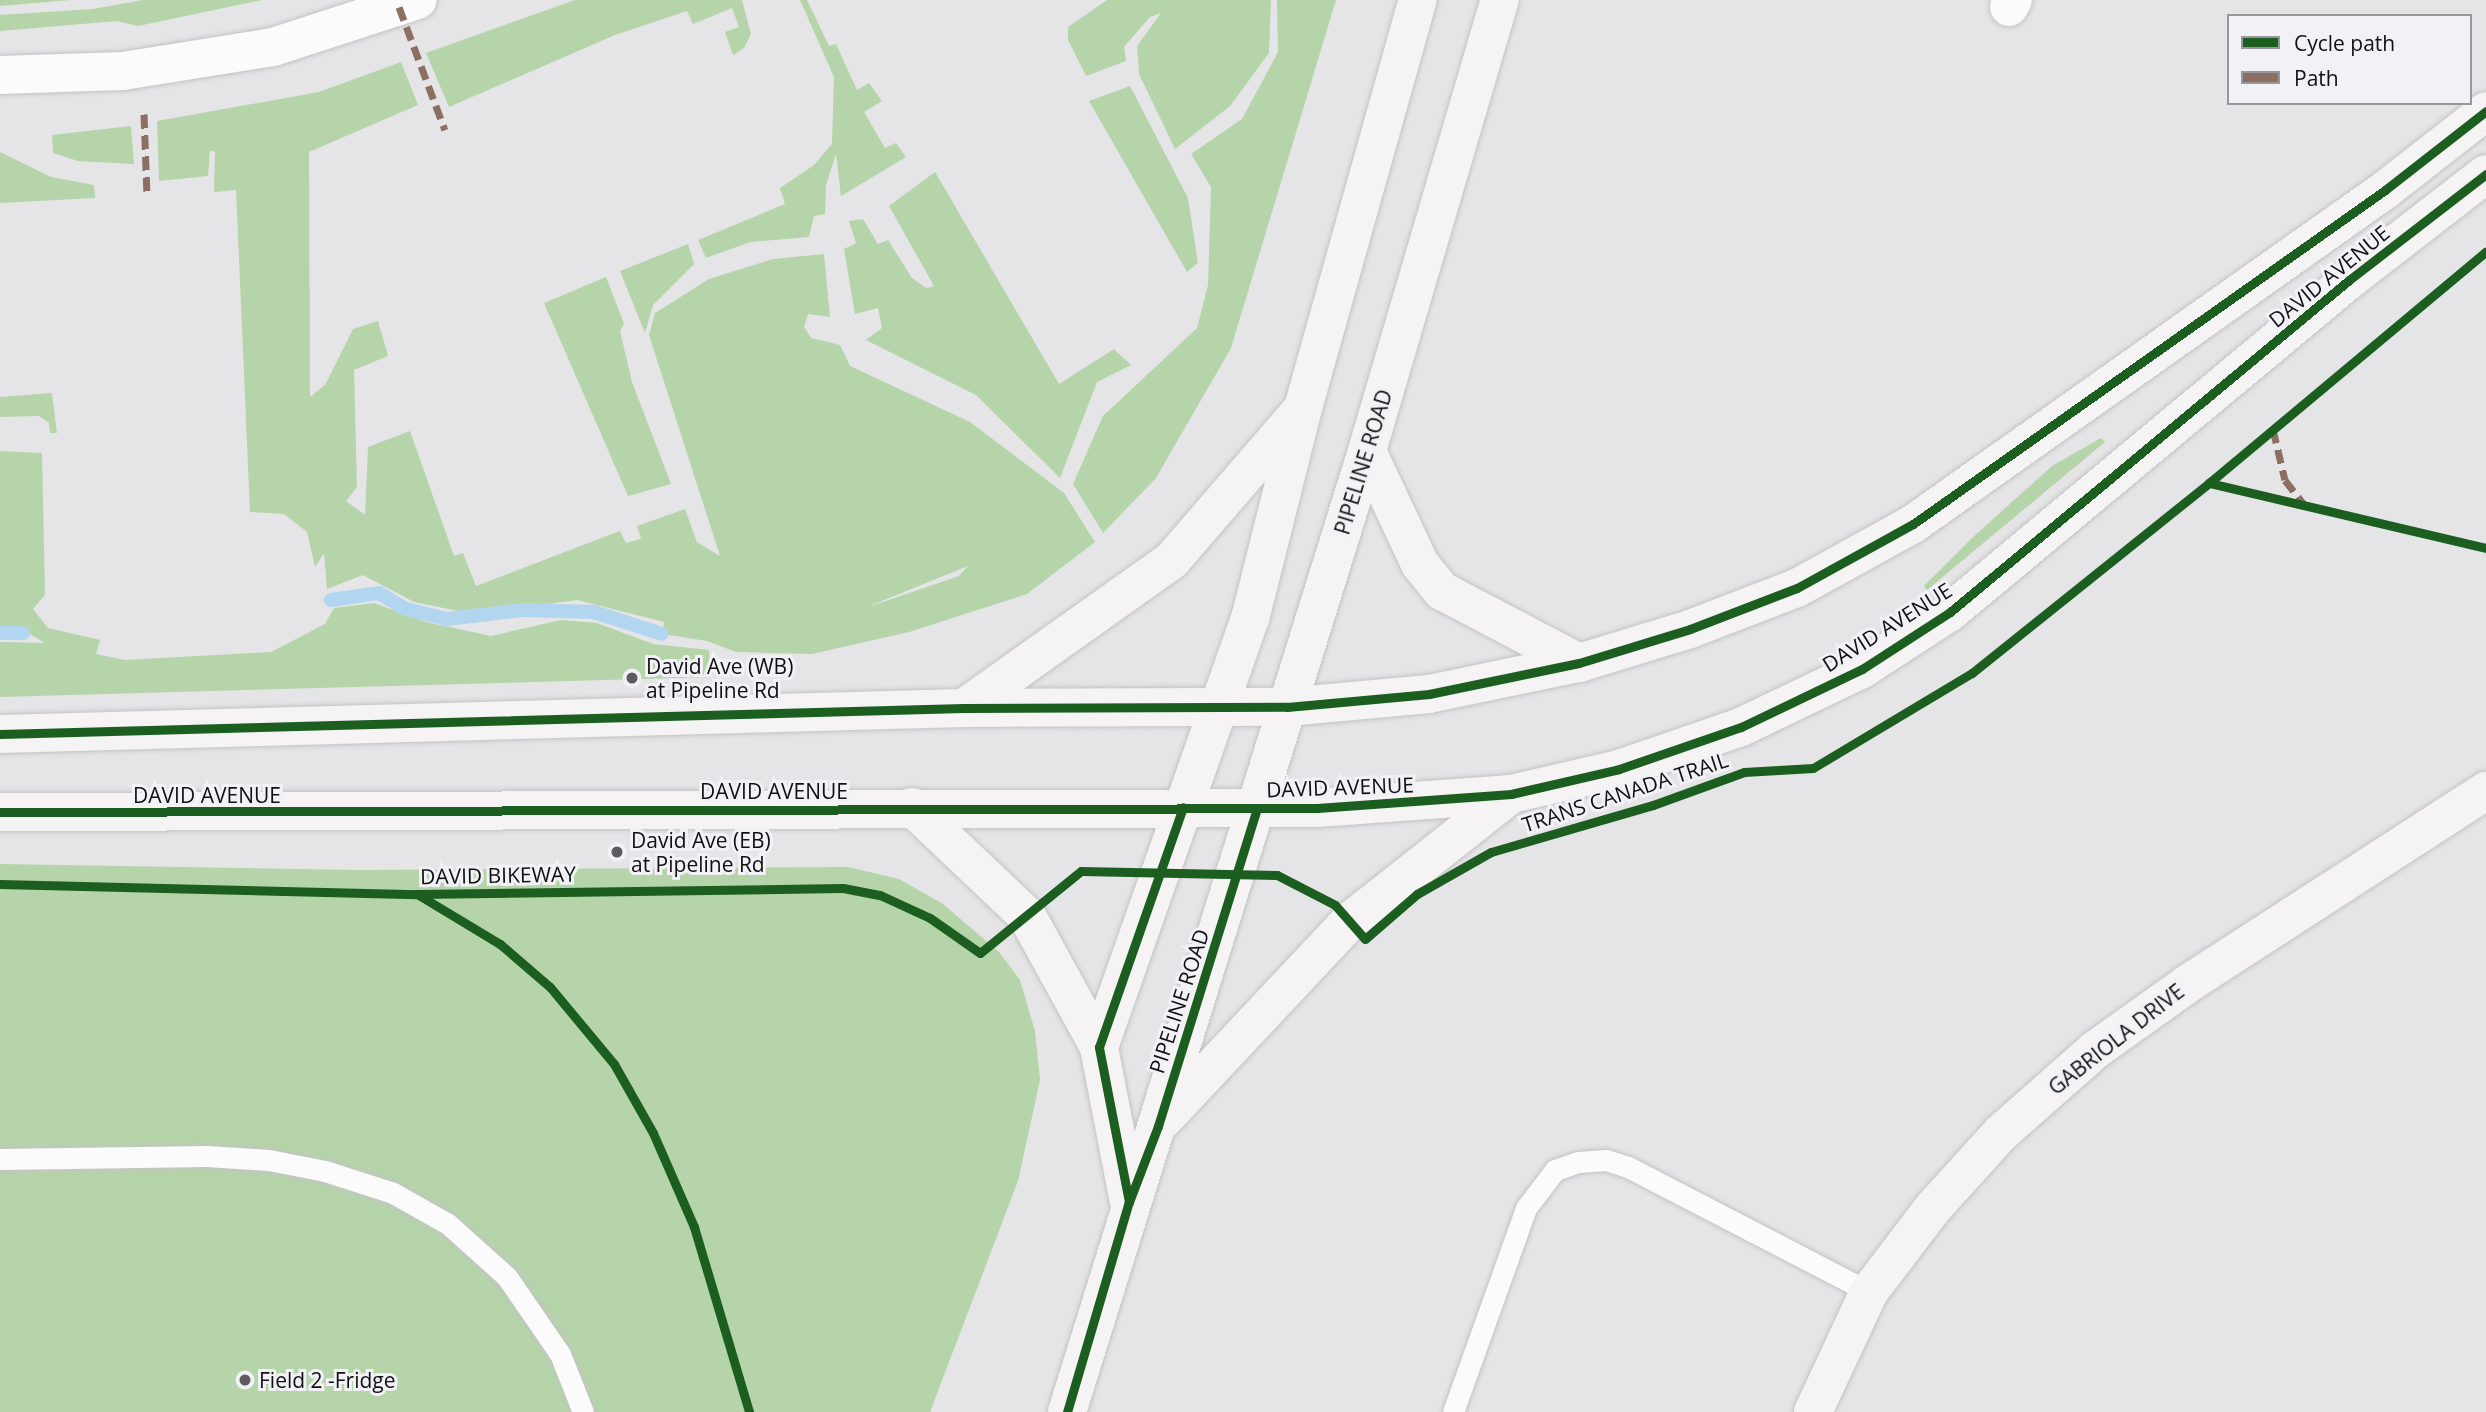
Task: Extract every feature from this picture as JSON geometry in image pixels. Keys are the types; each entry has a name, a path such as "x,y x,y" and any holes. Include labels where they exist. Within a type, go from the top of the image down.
{"main road":[{"path":"1099,1047 1250,619 1303,408 1418,0"},
{"name":"PIPELINE ROAD","path":"1067,1412 1129,1202 1158,1126 1367,452 1500,0"},
{"name":"DAVID AVENUE","path":"0,734 964,708 1287,707 1429,694 1579,663 1690,629 1797,588 1913,524 2385,190 2486,111"},
{"name":"DAVID AVENUE","path":"0,812 1257,808 1397,804 1511,794 1619,769 1741,727 1862,669 1950,612 2349,280 2486,174"},
{"path":"964,708 1172,561 1303,408"},
{"path":"1367,452 1420,564 1442,591 1579,663"},
{"name":"GABRIOLA DRIVE","path":"1813,1412 1869,1292 1932,1209 2001,1133 2095,1050 2189,982 2486,791"},
{"path":"1158,1126 1349,922 1511,794"},
{"path":"912,807 1027,916 1099,1047"},
{"name":"PIPELINE ROAD","path":"1099,1047 1129,1202"}],"street":[{"path":"0,75 123,71 273,47 418,0"}],"lane":[{"path":"0,1159 207,1156 269,1160 325,1171 393,1193 448,1224 507,1277 560,1354 583,1412"},
{"path":"1453,1412 1526,1208 1555,1170 1578,1162 1606,1160 1628,1167 1869,1292"}],"green space":[{"path":"0,0 71,0 0,6"},
{"path":"143,0 262,0 138,26 117,21 0,31 0,15 93,9"},
{"path":"575,0 742,0 751,34 744,48 733,55 725,32 739,27 732,8 693,24 687,11 615,35 449,107 426,53"},
{"path":"800,0 807,0 829,46 836,44 857,90 869,83 882,101 864,112 885,148 896,143 906,157 841,196 836,154 826,185 825,214 814,216 809,237 750,242 706,258 698,240 785,204 780,188 814,165 832,144 834,77"},
{"path":"1107,0 1271,0 1269,53 1230,106 1175,149 1139,74 1137,46 1161,13 1150,17 1124,47 1126,61 1086,76 1068,40 1068,27"},
{"path":"1277,0 1336,0 1231,348 1156,478 1103,533 1073,484 1103,416 1197,328 1208,285 1211,187 1191,154 1242,119 1278,52"},
{"path":"401,62 418,105 309,152 310,397 325,385 353,329 378,321 388,356 354,370 357,487 346,501 365,515 368,447 410,431 454,556 463,553 476,586 620,531 626,543 641,539 637,526 685,509 697,542 720,556 649,335 655,313 709,279 773,259 824,254 830,317 808,314 804,327 811,338 840,345 850,366 970,422 1064,493 1095,542 1027,594 909,632 812,654 736,652 707,641 662,634 664,622 577,600 473,614 414,602 363,575 327,589 324,553 315,567 307,532 284,514 250,512 236,190 214,192 215,152 210,150 208,176 159,181 157,121 319,92","holes":["968,566 959,576 871,606"]},
{"path":"1130,86 1188,198 1198,263 1187,272 1089,101"},
{"path":"131,126 134,164 78,161 53,153 52,135"},
{"path":"0,152 51,177 94,185 95,198 0,203"},
{"path":"935,172 1059,384 1114,349 1131,365 1097,382 1060,478 976,395 866,340 882,328 878,308 855,314 844,249 856,243 849,221 863,219 878,244 888,240 912,278 926,288 934,286 889,206"},
{"path":"688,244 694,264 653,305 645,333 620,271"},
{"path":"606,277 624,324 620,331 632,382 671,484 628,496 544,303"},
{"path":"52,393 57,433 50,433 49,423 39,416 0,417 0,397"},
{"path":"2101,438 2105,442 1927,590 1924,586 1973,537 2052,466"},
{"path":"0,451 42,453 45,595 33,609 48,628 100,640 96,654 125,660 271,652 325,624 334,608 374,603 426,622 491,636 561,620 597,623 653,644 709,650 711,677 0,697 0,642 45,643 23,630 0,628"},
{"path":"0,864 360,870 848,867 899,879 943,904 999,952 1020,980 1035,1031 1040,1080 1018,1181 930,1412 0,1412"}],"waterway":[{"path":"331,600 379,593 406,609 447,619 522,610 594,612 662,634"},
{"path":"0,633 23,633"}],"marked path":[{"path":"399,7 445,130"},
{"path":"144,114 147,196"},
{"path":"2273,429 2285,480 2305,506"}],"cycle path":[{"path":"0,734 964,708 1287,707 1429,694 1579,663 1690,629 1797,588 1913,524 2385,190 2486,111"},
{"name":"TRANS CANADA TRAIL","path":"0,812 1317,808 1511,794 1619,769 1741,727 1862,669 1950,612 2349,280 2486,174"},
{"name":"TRANS CANADA TRAIL","path":"0,884 417,894 843,888 880,895 930,918 980,953 1081,871 1277,875 1335,905 1365,939 1417,894 1491,852 1653,805 1744,772 1813,768 1972,673 2209,483 2486,251"},
{"path":"2209,483 2486,548"},
{"path":"1129,1202 1099,1047 1183,807"},
{"path":"1067,1412 1129,1202 1158,1126 1257,808"},
{"name":"DAVID BIKEWAY","path":"417,894 500,944 550,987 614,1064 653,1133 694,1227 749,1412"}],"place":[{"name":"David Ave (WB) at Pipeline Rd","path":"632,678"},
{"name":"David Ave (EB) at Pipeline Rd","path":"617,852"},
{"name":"Field 2 -Fridge","path":"245,1380"}]}
